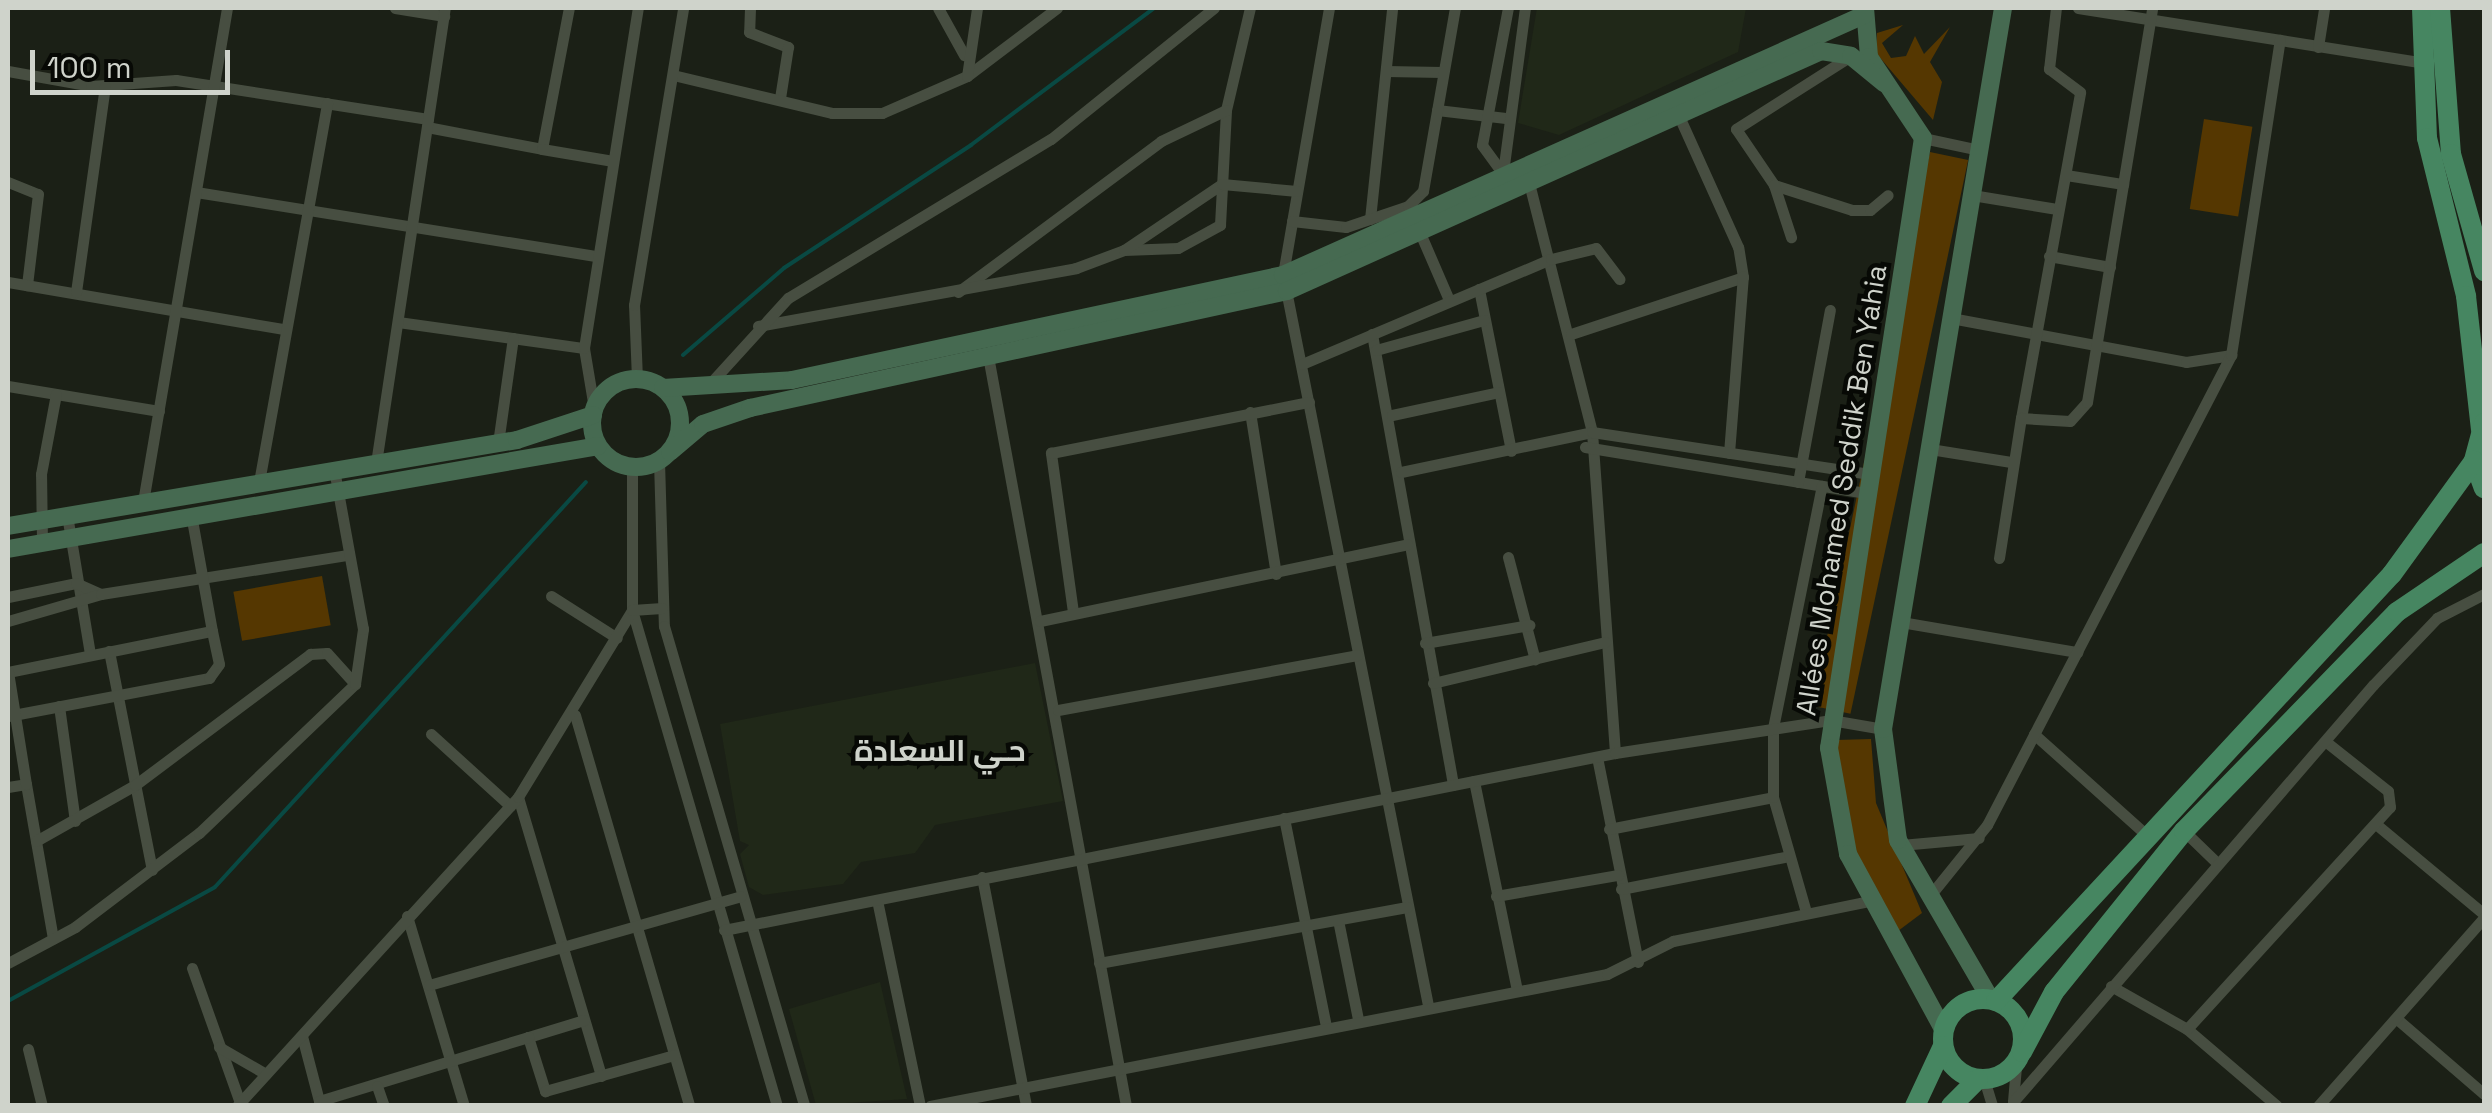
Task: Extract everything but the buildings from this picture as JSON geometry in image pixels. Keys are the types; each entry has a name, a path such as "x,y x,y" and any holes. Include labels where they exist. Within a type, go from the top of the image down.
{"main road":[{"path":"2422,8 2450,154 2484,271"},
{"path":"1915,1106 1958,1008 1994,1001 2151,839 2392,574 2474,461 2483,426 2477,363 2433,177 2431,62 2440,8"},
{"path":"2474,461 2484,488"},
{"path":"1951,1106 1981,1079 2019,1058 2054,992 2184,831 2396,612 2484,553"},
{"path":"2396,612 2484,565"},
{"path":"1994,1001 2016,1016 2019,1058"},
{"path":"1944,1039 1956,1070 1981,1079"}],"street":[{"path":"143,502 227,8"},
{"path":"376,462 445,12 395,8"},
{"path":"542,149 569,8"},
{"path":"598,446 584,348 638,8"},
{"path":"637,379 634,305 683,8"},
{"path":"750,8 749,32 788,47 780,98"},
{"path":"938,8 964,56 968,76"},
{"path":"964,56 976,8"},
{"path":"673,75 832,113 882,113 968,76 1058,8"},
{"path":"704,392 758,326 818,278 1050,139 1214,8"},
{"path":"1124,250 1157,253 1207,239 1220,225 1226,110 1250,8"},
{"path":"1329,8 1285,282 1428,1005"},
{"path":"1370,219 1392,8"},
{"path":"1292,221 1334,228 1370,219 1423,191 1455,8"},
{"path":"1502,179 1482,154 1508,8"},
{"path":"1502,179 1506,118 1526,8"},
{"path":"1994,1001 1928,898 1901,845 1883,728 2003,8"},
{"path":"1999,558 2012,462 2080,92 2048,69 2056,8"},
{"path":"2078,8 2151,13 2318,47 2431,62"},
{"path":"2318,47 2324,8"},
{"path":"1675,107 1865,11 1884,84"},
{"path":"2021,418 2070,421 2083,412 2098,344 2151,13"},
{"path":"1928,898 1979,838 2235,356 2280,40"},
{"path":"8,526 259,482 335,478 598,446 632,467 664,457 703,424 750,408 988,356 1285,282 1416,224 1502,179 1527,174 1675,107 1822,50 1851,56 1884,84 1923,138 1979,150"},
{"path":"1791,237 1774,185 1736,129 1851,56"},
{"path":"8,71 105,86 160,79 214,86 327,103 613,161"},
{"path":"1386,71 1442,72"},
{"path":"76,292 105,86"},
{"path":"259,482 304,208 327,103"},
{"path":"1675,107 1738,247 1742,278 1729,453"},
{"path":"954,294 1161,141 1226,110"},
{"path":"1437,110 1506,118"},
{"name":"Allées Mohamed Seddik Ben Yahia","path":"1923,138 1831,720 1837,816 1870,901 1944,1039"},
{"path":"1527,174 1571,334 1592,432 1590,449 1616,752"},
{"path":"2066,175 2123,184"},
{"path":"8,182 38,194 28,285"},
{"path":"758,326 954,294 1124,250 1222,184 1297,191"},
{"path":"1774,185 1852,210 1870,210 1888,195"},
{"path":"196,192 597,256"},
{"path":"1972,195 2057,209"},
{"path":"1416,224 1449,300"},
{"path":"1302,364 1551,259 1596,248 1619,279"},
{"path":"2050,256 2110,267"},
{"path":"1571,334 1742,278"},
{"path":"8,282 284,329"},
{"path":"8,549 191,514 335,478 376,462 498,443 594,411 611,386 637,379 663,388 704,392 1285,282"},
{"path":"1478,289 1510,451"},
{"path":"1798,482 1830,310"},
{"path":"1952,318 2186,362 2235,356"},
{"path":"1376,350 1484,320"},
{"path":"398,322 584,348"},
{"path":"1372,334 1392,416 1402,472 1407,544 1453,785"},
{"path":"498,443 513,338"},
{"path":"988,356 1058,710 1080,858 1126,1106"},
{"path":"8,386 158,411"},
{"path":"663,388 680,426 664,457 662,608 804,1106"},
{"path":"1392,416 1499,392"},
{"path":"42,542 40,520 56,394"},
{"path":"1073,612 1052,453 1309,402"},
{"path":"1250,412 1276,574"},
{"path":"1402,472 1572,440 1592,432 1870,474"},
{"path":"1572,440 1590,449 1866,494"},
{"path":"1930,448 2012,462"},
{"path":"632,467 632,610 777,1106"},
{"path":"8,963 53,938 152,870 355,684 363,643 335,478"},
{"path":"1806,912 1773,797 1774,728 1822,486"},
{"path":"11,715 212,676 212,631 191,514"},
{"path":"67,516 90,654"},
{"path":"1040,621 1407,544"},
{"path":"8,622 80,607 101,594 348,555"},
{"path":"1508,556 1535,660"},
{"path":"8,597 76,584 101,594"},
{"path":"2014,1104 2216,862 2437,618 2484,594"},
{"path":"551,596 617,638"},
{"path":"632,610 662,608"},
{"path":"192,968 239,1104 514,801 575,714 632,610"},
{"path":"1901,622 2076,652"},
{"path":"1425,644 1529,625"},
{"path":"53,938 26,784 14,745 8,672 212,631"},
{"path":"1433,683 1605,642"},
{"path":"108,650 152,870"},
{"path":"36,841 135,785 310,654 327,652 355,684"},
{"path":"1058,710 1358,655"},
{"path":"58,706 75,821"},
{"path":"575,714 689,1106"},
{"path":"724,930 1616,752 1831,720 1883,728"},
{"path":"430,734 514,801 563,946 600,1076"},
{"path":"2034,734 2151,839"},
{"path":"2187,1028 2377,825 2392,796 2325,741"},
{"path":"1597,757 1638,962"},
{"path":"1474,780 1517,991"},
{"path":"8,787 26,784"},
{"path":"1609,830 1773,797"},
{"path":"1284,818 1326,1027"},
{"path":"2318,1106 2484,916 2377,825"},
{"path":"2184,831 2216,862"},
{"path":"1901,845 1979,838"},
{"path":"1621,889 1789,856"},
{"path":"1496,896 1618,875"},
{"path":"982,877 1026,1106"},
{"path":"429,985 636,922 742,896"},
{"path":"877,900 920,1106"},
{"path":"930,1106 1428,1005 1517,991 1638,962 1673,941 1870,901"},
{"path":"1099,963 1406,907"},
{"path":"407,916 464,1106"},
{"path":"1338,920 1358,1019"},
{"path":"2110,986 2187,1028 2277,1106"},
{"path":"2397,1019 2484,1094"},
{"path":"302,1036 319,1103 584,1020"},
{"path":"528,1037 548,1106"},
{"path":"219,1047 266,1074"},
{"path":"28,1049 42,1106"},
{"path":"545,1092 674,1055"},
{"path":"2014,1104 2019,1058"},
{"path":"1981,1079 1992,1106"},
{"path":"377,1086 384,1106"}],"shaded area":[{"path":"1537,8 1746,8 1738,52 1559,135 1518,123"},
{"path":"1903,25 1882,43 1891,58 1906,56 1915,36 1924,54 1950,27 1930,62 1942,82 1933,120 1876,53 1877,33"},
{"path":"2204,119 2252,127 2238,217 2190,209"},
{"path":"1930,152 1968,160 1850,714 1812,706"},
{"path":"322,576 331,625 242,641 233,592"},
{"path":"1035,663 1063,801 935,825 915,853 861,862 843,884 763,895 749,887 740,854 749,845 740,841 720,724"},
{"path":"1871,739 1876,803 1922,913 1894,934 1857,859 1836,740"},
{"path":"880,982 907,1099 816,1105 789,1009"}],"waterway":[{"path":"683,355 784,268 971,145 1154,8"},
{"path":"8,1001 215,887 586,482"}],"district":[{"name":"حـي السعادة","path":"940,751"}]}
